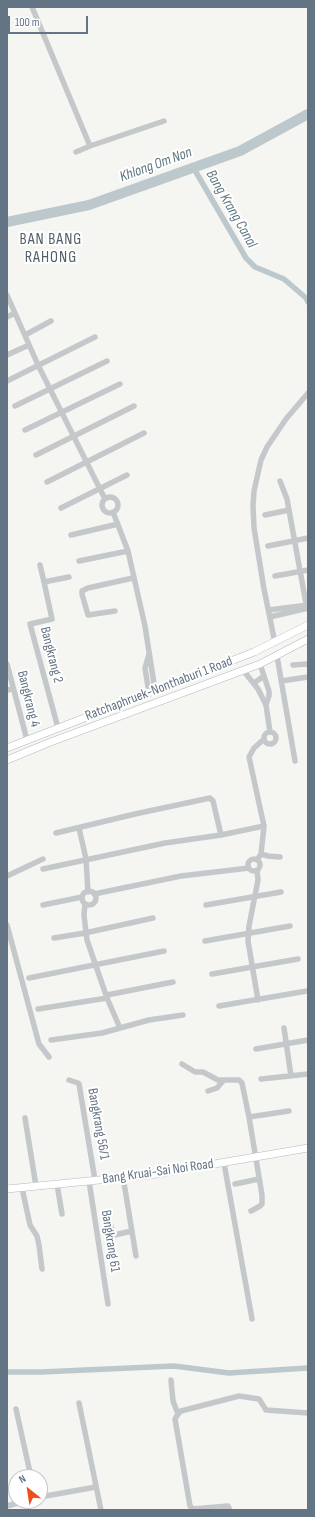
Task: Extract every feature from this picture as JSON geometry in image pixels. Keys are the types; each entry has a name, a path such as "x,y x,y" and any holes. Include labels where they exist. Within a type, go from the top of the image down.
{"main road":[{"name":"Ratchaphruek-Nonthaburi 1 Road","path":"7,748 248,655 275,643 308,625"},
{"name":"Ratchaphruek-Nonthaburi 1 Road","path":"7,760 260,664 308,639"},
{"name":"Bang Kruai-Sai Noi Road","path":"7,1189 165,1173 308,1148"}],"street":[{"path":"32,7 90,146"},
{"path":"76,152 164,121"},
{"path":"7,296 38,365 105,499"},
{"path":"7,317 15,313"},
{"path":"25,335 51,321"},
{"path":"7,381 95,337"},
{"path":"7,355 29,345"},
{"path":"15,406 107,361"},
{"path":"25,430 120,384"},
{"path":"275,643 254,528 254,490 261,460 267,447 286,419 308,393"},
{"path":"36,455 134,406"},
{"path":"47,482 144,433"},
{"path":"62,508 127,475"},
{"path":"280,481 285,493 289,510 307,607"},
{"path":"105,499 112,498 116,501 116,508 113,512"},
{"path":"105,499 102,503 103,509 108,512 113,512"},
{"path":"265,515 289,510"},
{"path":"113,512 128,551 145,626 150,652 145,668 152,692"},
{"path":"71,535 118,524"},
{"path":"268,546 308,538"},
{"path":"79,562 128,551"},
{"path":"40,565 44,582 69,577"},
{"path":"275,576 308,570"},
{"path":"115,611 88,615 82,591 88,588 134,578"},
{"name":"Bangkrang 2","path":"44,582 52,620 30,624 58,728"},
{"path":"269,610 307,607"},
{"path":"270,617 307,607"},
{"path":"277,656 295,761"},
{"name":"Bangkrang 4","path":"7,664 10,690 26,740"},
{"path":"260,664 269,691 266,705"},
{"path":"293,665 308,665"},
{"path":"243,670 246,676 254,683 266,705 270,732 275,735 276,738 274,742 269,744 264,739"},
{"path":"254,683 264,676"},
{"path":"281,681 308,677"},
{"path":"257,860 261,854 264,826 249,757 254,748 264,739 265,734 270,732"},
{"path":"56,833 210,798 213,801 221,835"},
{"path":"43,869 165,843 221,835 264,826"},
{"path":"79,828 86,859 88,892"},
{"path":"261,854 280,857"},
{"path":"7,876 43,859"},
{"path":"249,868 248,864 250,861 255,859 257,860"},
{"path":"257,860 260,867 257,870 258,880 256,895 248,934 258,1000"},
{"path":"88,892 94,894 181,876 249,868 252,871 257,870"},
{"path":"43,905 82,897 88,892"},
{"path":"206,905 256,895 282,892"},
{"path":"85,904 91,905 94,903 94,894"},
{"path":"82,897 85,904 86,932 95,964 120,1028"},
{"path":"54,938 153,918"},
{"path":"7,925 39,1044 49,1057"},
{"path":"205,941 290,926"},
{"path":"28,978 164,951"},
{"path":"212,974 298,959"},
{"path":"38,1009 107,997 173,982"},
{"path":"219,1006 307,991"},
{"path":"51,1040 102,1033 149,1020 183,1015"},
{"path":"284,1028 291,1076"},
{"path":"256,1048 308,1040"},
{"path":"182,1064 194,1072 203,1072 210,1077 223,1081 236,1079 241,1081 249,1117 262,1195 262,1204 258,1208 251,1211"},
{"path":"261,1080 308,1074"},
{"name":"Bangkrang 56/1","path":"69,1080 79,1084 92,1180"},
{"path":"208,1091 218,1088 223,1081"},
{"path":"249,1117 289,1111"},
{"path":"25,1118 36,1186"},
{"path":"224,1162 252,1318"},
{"path":"123,1177 136,1256"},
{"path":"235,1184 259,1179"},
{"name":"Bangkrang 61","path":"92,1180 108,1304"},
{"path":"57,1184 62,1214"},
{"path":"22,1188 30,1224 37,1236 42,1269"},
{"path":"110,1224 114,1235 112,1238 113,1248"},
{"path":"114,1235 132,1231"},
{"path":"171,1380 173,1401 178,1414"},
{"path":"230,1510 230,1507 227,1506 193,1509 190,1506 175,1419 178,1414 181,1411 239,1396 259,1399 266,1410 308,1412"},
{"path":"79,1403 101,1510"},
{"path":"16,1409 29,1469"},
{"path":"48,1496 96,1487"}],"waterway":[{"name":"Khlong Om Non","path":"7,222 89,205 240,151 308,114"},
{"name":"Bang Krang Canal","path":"193,167 246,258 255,267 284,279 306,298 308,302"},
{"path":"7,1372 41,1372 174,1366 229,1373 308,1368"}],"district":[{"name":"BAN BANG RAHONG","path":"51,249"}]}
